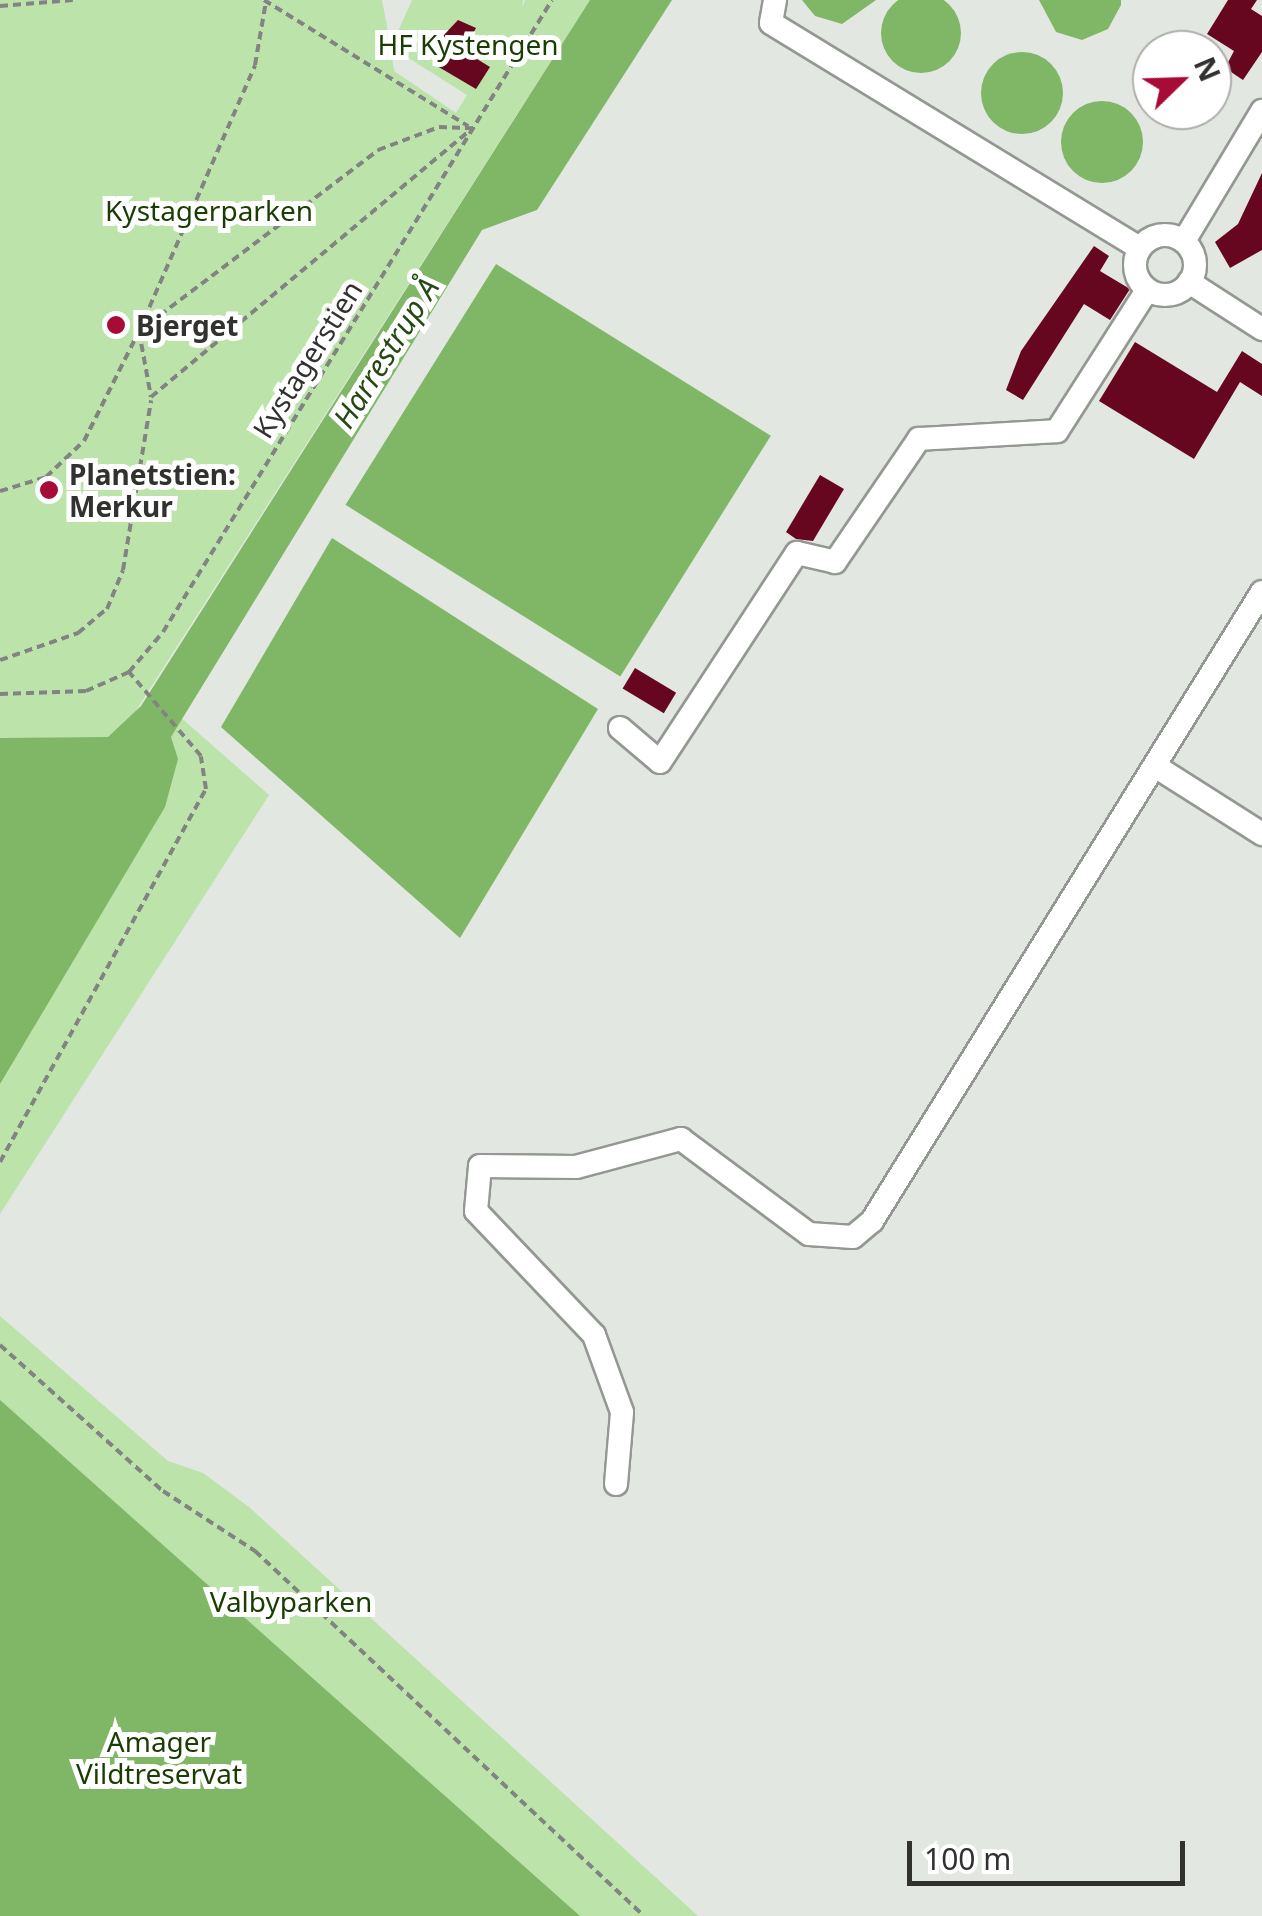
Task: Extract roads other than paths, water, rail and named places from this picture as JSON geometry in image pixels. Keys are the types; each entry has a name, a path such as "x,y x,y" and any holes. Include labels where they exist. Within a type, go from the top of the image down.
{"lane":[{"path":"775,0 771,23 1139,248"},
{"path":"1184,241 1262,111"},
{"path":"1155,236 1184,241 1195,265 1190,282 1166,295 1148,290 1134,266 1139,248 1155,236"},
{"path":"1190,282 1262,329"},
{"path":"620,728 660,762 796,553 835,562 919,439 1057,431 1148,290"},
{"path":"616,1484 622,1412 594,1335 476,1211 478,1166 576,1167 681,1139 808,1234 853,1237 872,1221 1262,592"},
{"path":"1154,766 1262,834"}],"water":[{"path":"921,-7 936,-4 949,5 958,18 958,48 949,61 936,70 921,73 906,70 893,61 884,48 881,33 884,18 893,5 906,-4"},
{"name":"Harrestrup Å","path":"590,0 672,0 537,210 482,230 171,737 178,759 165,807 0,1084 0,738 108,737 141,706"},
{"path":"802,0 876,0 842,24 815,16"},
{"path":"1039,0 1121,0 1121,5 1108,29 1082,40 1056,32"},
{"path":"1022,52 1038,55 1051,64 1060,77 1060,109 1051,122 1038,131 1022,134 1006,131 993,122 984,109 981,93 984,77 993,64 1006,55"},
{"path":"1086,104 1118,104 1132,114 1132,130 1141,130 1140,158 1118,180 1086,180 1064,158 1064,126"},
{"path":"496,264 771,436 620,677 346,505"},
{"path":"332,538 598,709 460,938 221,727"},
{"name":"Amager Vildtreservat","path":"0,1400 580,1916 0,1916"}],"place":[{"name":"Bjerget","path":"116,325"},
{"name":"Planetstien: Merkur","path":"49,490"}],"park label":[{"name":"HF Kystengen","path":"468,44"},
{"name":"Kystagerparken","path":"209,210"},
{"name":"Valbyparken","path":"291,1601"}]}
